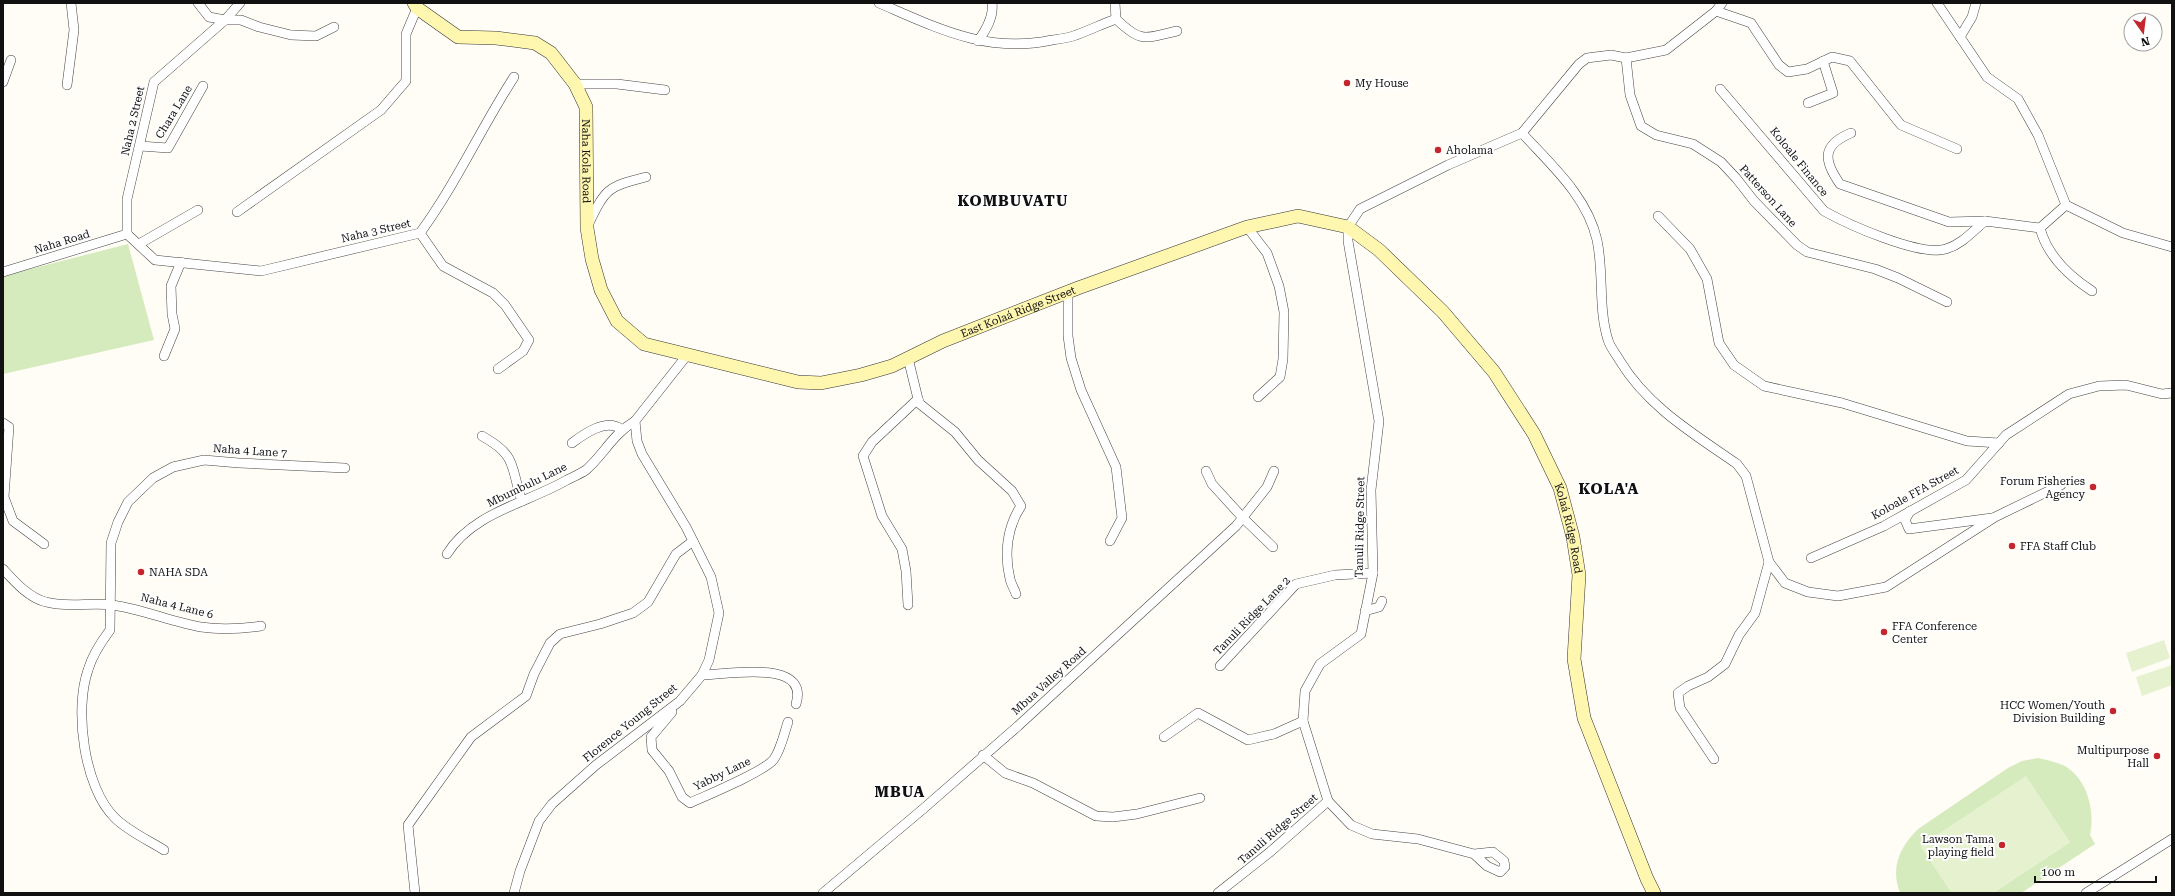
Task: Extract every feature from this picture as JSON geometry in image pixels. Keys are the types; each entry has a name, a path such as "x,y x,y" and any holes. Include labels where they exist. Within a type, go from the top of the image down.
{"street":[{"path":"68,85 74,30 71,3"},
{"path":"198,3 209,16 225,20 241,20 259,27 292,35 316,36 334,27"},
{"name":"Naha 2 Street","path":"127,234 127,199 154,82 225,20 240,3"},
{"path":"879,3 895,6 978,41 1019,45 1076,36 1096,25 1116,19"},
{"path":"978,41 990,19 993,9 992,3"},
{"path":"1115,3 1116,19 1129,32 1139,37 1152,37 1177,31"},
{"path":"1348,227 1360,210 1390,193 1522,133 1579,64 1587,58 1611,55 1626,58 1666,50 1716,11 1722,3"},
{"path":"1937,3 1987,77 2018,100 2038,135 2066,205 2123,233 2172,247"},
{"path":"1960,37 1972,18 1976,3"},
{"path":"237,212 381,110 406,81 406,34 415,6"},
{"name":"Naha Kola Road","path":"415,6 458,37 496,38 535,43 551,53 575,84 586,107 587,228 592,259 600,290 617,321 644,344 688,354"},
{"path":"1716,11 1751,23 1780,65 1788,72 1807,69 1832,57 1850,61 1901,125 1957,149"},
{"name":"Patterson Lane","path":"1626,58 1630,95 1641,126 1656,135 1693,144 1721,162 1754,201 1796,245 1807,252 1875,269 1898,278 1947,302"},
{"path":"3,82 11,60"},
{"path":"1808,103 1833,93 1823,61"},
{"name":"Naha 3 Street","path":"127,234 155,260 261,271 420,233 455,181 490,114 514,77"},
{"path":"575,84 617,84 665,90"},
{"name":"Chara Lane","path":"140,146 168,148 203,86"},
{"name":"Koloale Finance","path":"1720,89 1776,152 1806,192 1824,211 1843,222 1900,243 1944,250 1960,244 1985,221"},
{"path":"1522,133 1576,192 1588,213 1597,241 1602,313 1608,341 1630,377 1656,406 1737,464 1746,476 1769,562 1784,583 1808,592 1838,596 1869,592 1886,587 1995,517 2061,485"},
{"path":"1851,134 1838,139 1831,146 1828,152 1831,169 1840,184 1949,222 1985,221 2040,228 2066,205"},
{"path":"587,228 601,198 616,185 646,177"},
{"path":"139,244 198,210"},
{"name":"East Kolaá Ridge Street","path":"688,354 798,382 821,383 867,374 892,366 943,341 1068,292 1247,226 1298,216 1348,227"},
{"path":"1658,216 1690,249 1707,279 1719,343 1734,365 1764,386 1842,403 1967,441 1999,443"},
{"path":"1247,226 1267,253 1279,286 1284,312 1283,359 1280,377 1258,397"},
{"name":"Tanuli Ridge Street","path":"1218,893 1328,801 1303,721 1305,691 1320,664 1361,634 1373,573 1371,490 1379,421 1348,241 1348,227"},
{"name":"Kolaá Ridge Road","path":"1348,227 1379,250 1443,312 1494,372 1534,434 1560,488 1573,537 1579,575 1574,659 1584,718 1647,879 1654,893"},
{"path":"2040,228 2043,239 2067,273 2092,291"},
{"path":"420,233 443,266 493,293 504,305 529,340 523,351 498,369"},
{"name":"Naha Road","path":"3,272 127,234"},
{"path":"164,356 175,329 172,314 171,286 182,262"},
{"path":"1068,292 1068,336 1071,358 1081,390 1116,467 1122,518 1110,541"},
{"path":"635,420 688,354"},
{"path":"908,358 920,404 955,432 978,460 1012,491 1022,506 1013,518 1007,540 1010,580 1016,594"},
{"name":"Koloale FFA Street","path":"1811,558 1884,526 1966,480 2006,435 2069,394 2099,386 2126,385 2162,394 2172,393"},
{"path":"908,605 906,572 902,549 882,516 863,456 872,442 918,399"},
{"name":"Mbumbulu Lane","path":"447,554 458,540 483,520 551,489 585,470 621,429 635,420"},
{"name":"Florence Young Street","path":"514,893 520,870 539,821 552,804 596,765 680,701 702,675 712,649 719,613 711,577 693,541 642,454 637,441 635,420"},
{"path":"3,423 9,427 4,497 13,521 44,544"},
{"path":"572,443 586,432 599,427 617,426 621,429"},
{"path":"482,436 496,444 508,455 522,502"},
{"name":"Naha 4 Lane 7","path":"164,850 115,819 98,796 88,769 85,748 84,692 88,670 102,641 110,630 111,543 118,522 128,502 153,478 173,467 204,460 239,464 345,468"},
{"path":"1206,471 1212,484 1243,518 1273,547"},
{"name":"Mbua Valley Road","path":"823,893 1018,726 1230,532 1267,487 1274,471"},
{"path":"1910,511 1905,520 1909,529 1995,517"},
{"path":"415,893 408,825 471,737 526,696 534,674 550,643 560,634 632,614 648,602 676,554 693,541"},
{"path":"1714,759 1680,708 1678,693 1708,676 1725,664 1739,636 1755,613 1769,562"},
{"name":"Naha 4 Lane 6","path":"3,569 20,587 45,602 68,605 110,604 139,609 200,626 233,630 261,626"},
{"name":"Tanuli Ridge Lane 2","path":"1220,666 1296,584 1336,576 1373,573"},
{"path":"1365,611 1379,607 1382,601"},
{"path":"702,675 768,672 784,676 795,683 799,693 796,704"},
{"name":"Yabby Lane","path":"680,701 651,737 652,750 669,771 682,797 690,803 720,790 774,761 782,744 788,722"},
{"path":"1164,737 1198,713 1248,740 1274,734 1303,721"},
{"path":"983,755 1005,773 1033,783 1096,816 1113,817 1137,814 1200,798"},
{"path":"1328,801 1351,825 1372,834 1418,839 1474,854"},
{"path":"2086,893 2172,839"}],"green space":[{"path":"128,244 154,340 3,374 3,276"},
{"path":"2164,640 2170,658 2132,672 2126,653"},
{"path":"2172,665 2172,685 2142,696 2136,677"},
{"path":"2038,758 2065,766 2079,779 2088,797 2091,816 2090,835 2095,844 2021,893 1993,893 2070,842 1921,846 1952,893 1900,893 1896,875 1898,858 1906,843 1918,829 2008,768 2022,761"},
{"path":"2026,776 2070,842 1993,893 1952,893 1920,846"}],"place":[{"name":"My House","path":"1347,83"},
{"name":"Aholama","path":"1438,150"},
{"name":"Forum Fisheries Agency","path":"2093,487"},
{"name":"FFA Staff Club","path":"2012,546"},
{"name":"NAHA SDA","path":"141,572"},
{"name":"FFA Conference Center","path":"1884,632"},
{"name":"HCC Women/Youth Division Building","path":"2113,711"},
{"name":"Multipurpose Hall","path":"2157,756"},
{"name":"Lawson Tama playing field","path":"2002,845"}],"district":[{"name":"KOMBUVATU","path":"1013,201"},
{"name":"KOLA'A","path":"1609,489"},
{"name":"MBUA","path":"900,792"}]}
